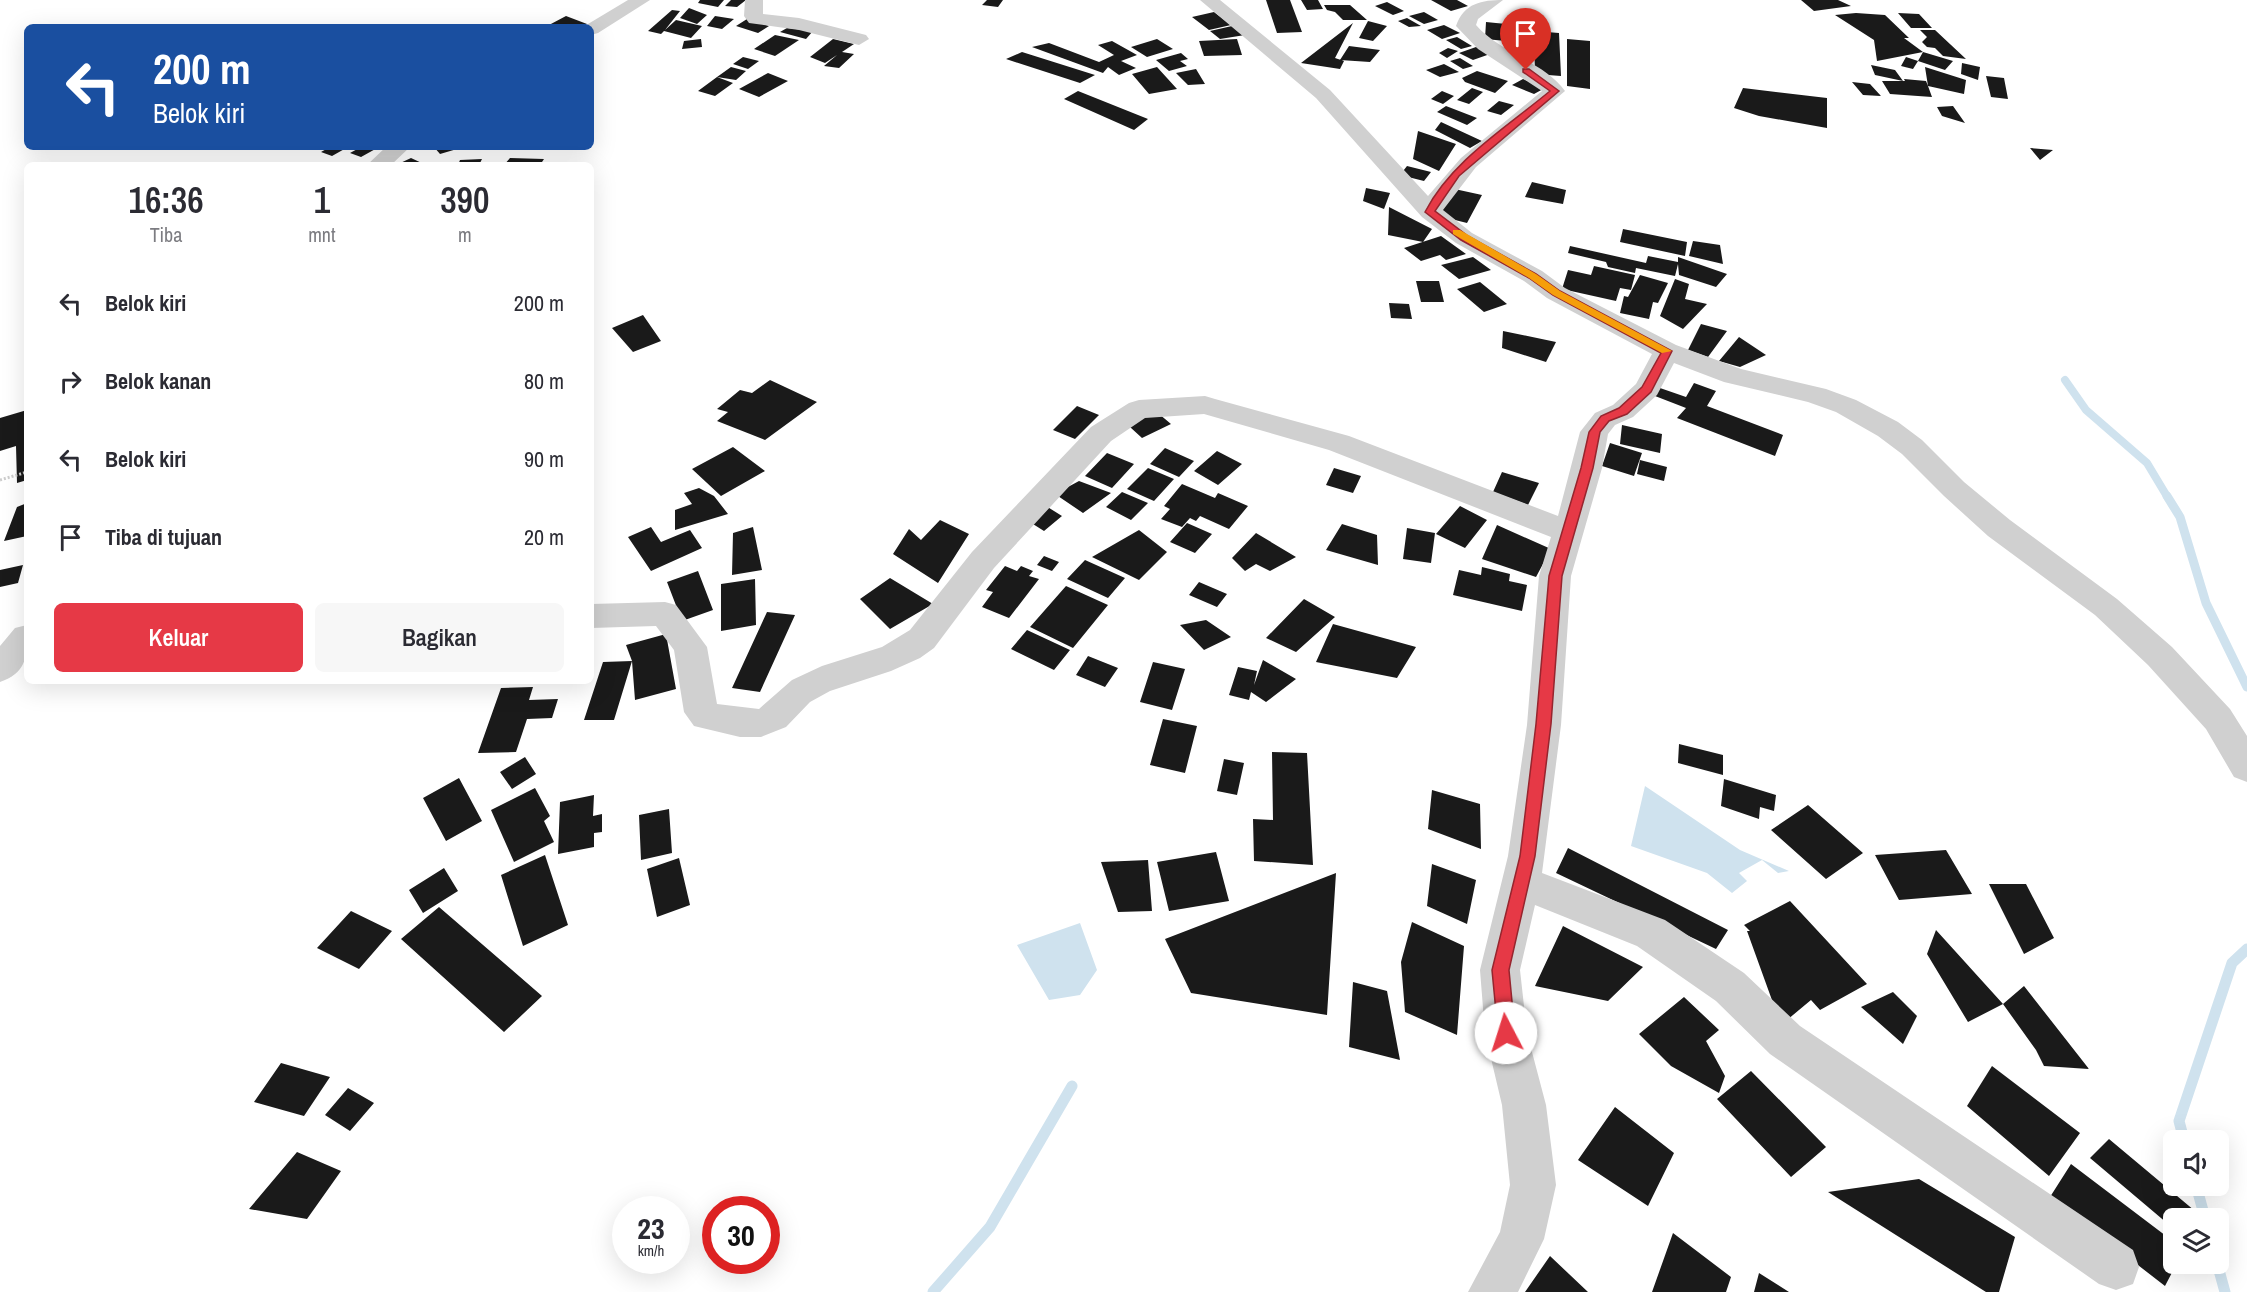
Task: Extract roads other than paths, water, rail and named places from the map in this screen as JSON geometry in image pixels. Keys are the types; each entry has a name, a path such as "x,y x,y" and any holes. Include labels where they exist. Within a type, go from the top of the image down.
{"street":[{"path":"594,27 641,0"},
{"path":"754,0 753,16 756,19 782,24 799,24 859,39"},
{"path":"1209,0 1323,94 1430,212 1464,238 1533,276 1556,293 1667,351 1734,376 1836,402 1888,429 1912,447 1954,489 1999,528 2106,607 2160,656 2218,719 2247,767"},
{"path":"1430,212 1437,197 1455,174 1555,91 1545,82 1483,44 1466,26 1468,16 1494,0"},
{"path":"382,162 396,150"},
{"path":"1492,1292 1521,1239 1533,1185 1524,1105 1506,1033 1500,970 1527,856 1544,724 1555,576 1587,468 1594,432 1605,419 1623,411 1647,389 1667,351"},
{"path":"594,616 665,615 690,647 701,712 706,716 763,723 778,715 801,690 814,683 893,658 916,644 982,560 1101,434 1138,409 1204,405 1276,424 1339,443 1567,531"},
{"path":"0,669 24,641"},
{"path":"1521,882 1651,933 1670,944 1730,987 1785,1040 2116,1267"}],"water":[{"path":"1645,786 1740,850 1789,871 1778,873 1762,860 1739,873 1747,881 1732,893 1707,873 1631,846"},
{"path":"1080,923 1097,970 1080,995 1049,1000 1017,945"}],"waterway":[{"path":"2065,380 2086,410 2147,463 2168,498"},
{"path":"2167,496 2180,517 2206,603 2247,687"},
{"path":"2181,1130 2179,1121 2232,963 2247,949"},
{"path":"933,1292 990,1227 1072,1086"},
{"path":"2199,1196 2202,1208"},
{"path":"2220,1274 2225,1292"}]}
